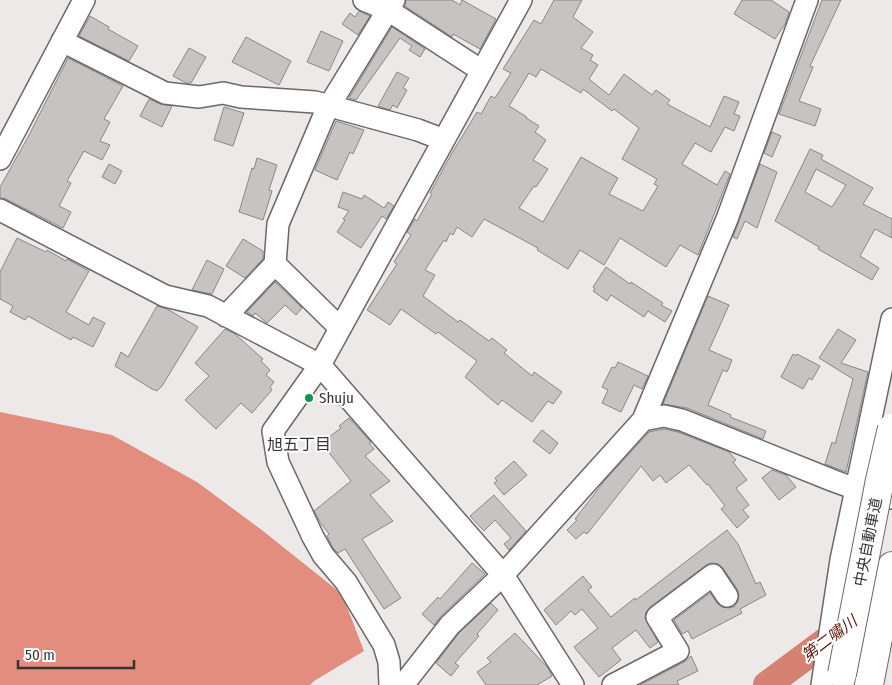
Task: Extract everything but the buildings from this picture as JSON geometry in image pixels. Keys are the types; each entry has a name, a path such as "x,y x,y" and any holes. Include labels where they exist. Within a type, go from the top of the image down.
{"highway":[{"name":"中央自動車道","path":"834,681 892,428"},
{"name":"中央自動車道","path":"869,685 892,566"}],"street":[{"path":"0,159 84,0"},
{"path":"364,0 391,5 482,71"},
{"path":"390,685 389,662 384,645 346,582 323,555 313,537 278,462 273,431 320,365 521,0"},
{"path":"403,685 450,625 503,575 643,420 727,219 806,0"},
{"path":"226,316 275,264 278,224 328,107 391,5"},
{"path":"62,41 166,93 199,97 223,94 315,102 418,130 444,140"},
{"path":"0,210 165,296 208,306 320,365 503,575 573,685"},
{"path":"275,264 340,328"},
{"path":"834,681 835,599 841,560 892,319"},
{"path":"643,420 664,416 682,420 856,489 892,498"},
{"path":"613,685 678,651 657,617 713,575 727,596"}],"shaded area":[{"path":"0,412 112,435 197,482 263,531 342,594 364,651 310,685 0,685"}],"waterway":[{"name":"第二嘯川","path":"767,685 892,592"}],"place":[{"name":"Shuju","path":"309,398"}],"district":[{"name":"旭五丁目","path":"299,444"}]}
